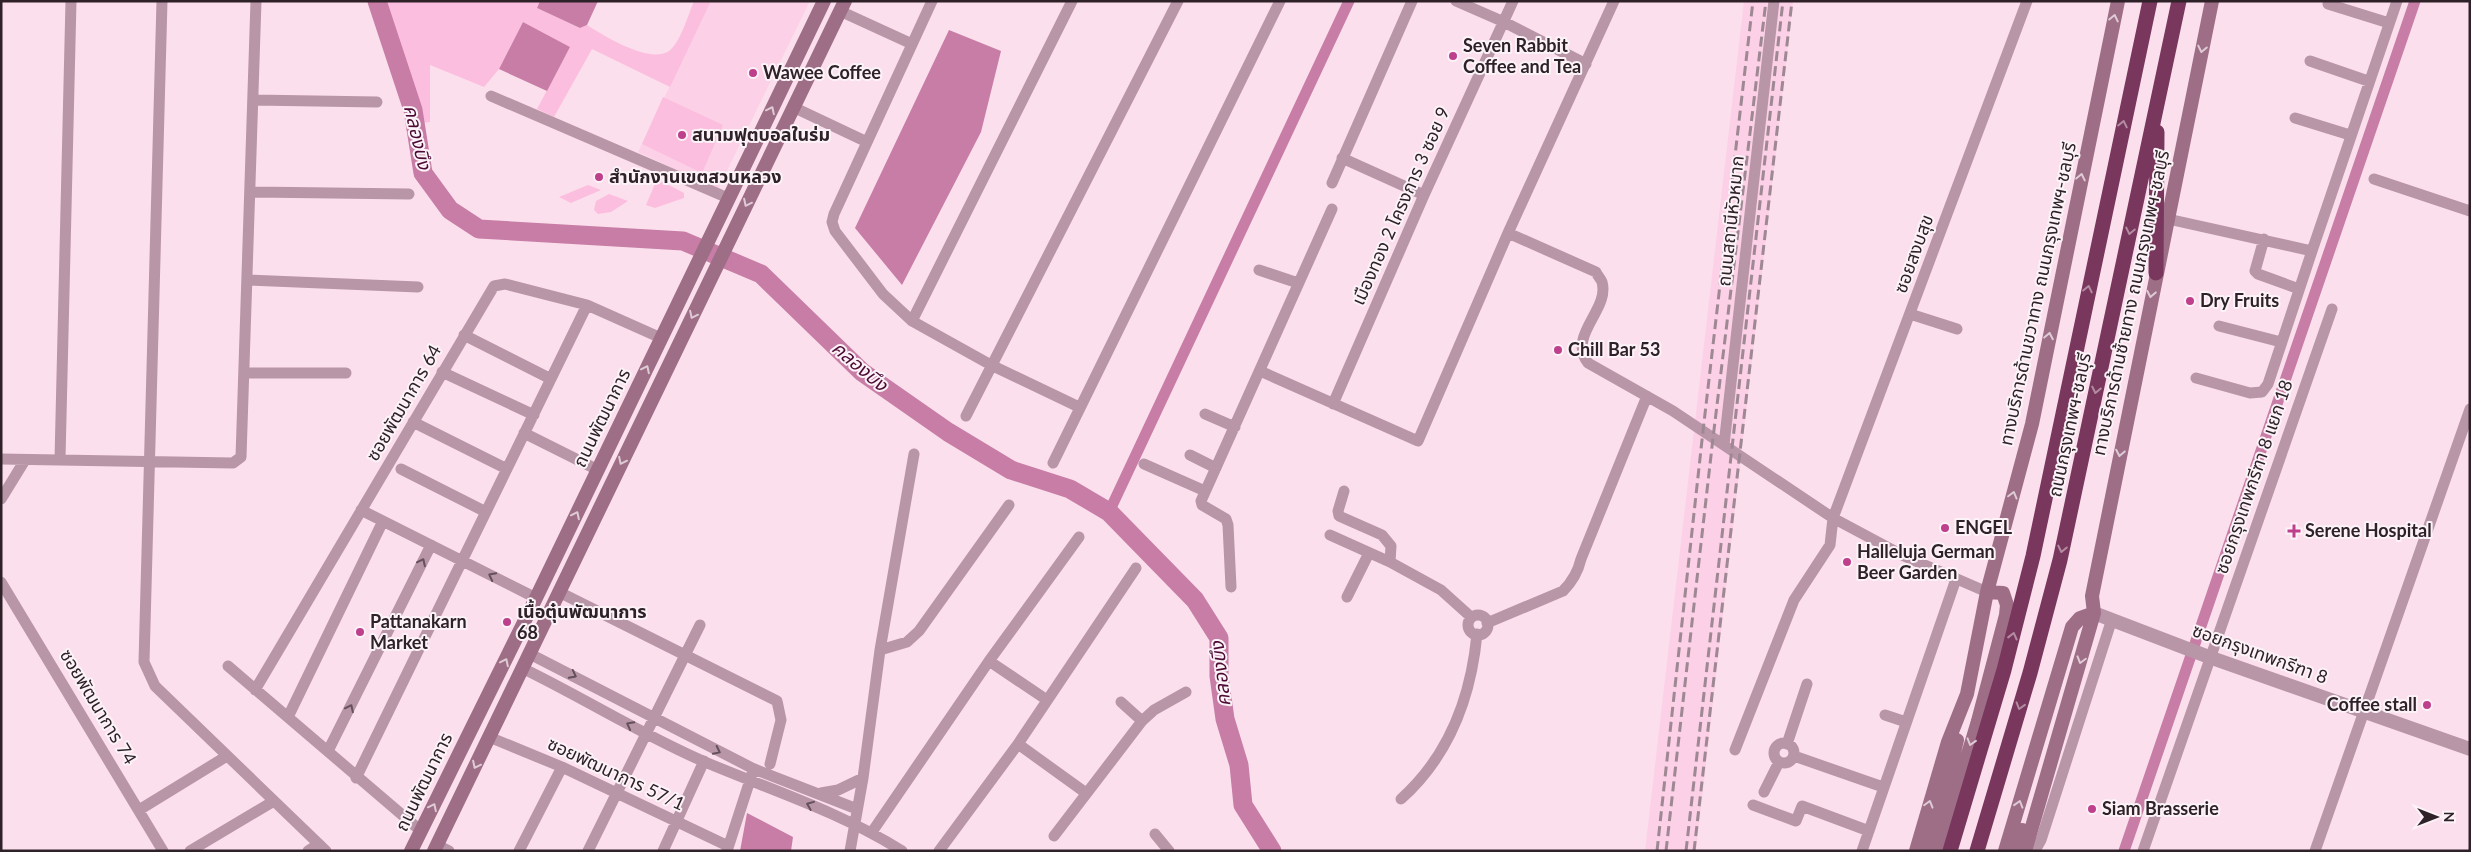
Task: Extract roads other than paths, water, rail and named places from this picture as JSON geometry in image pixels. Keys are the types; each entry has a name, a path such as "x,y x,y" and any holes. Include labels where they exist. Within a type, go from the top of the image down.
{"highway":[{"path":"2130,91 2140,1"},
{"name":"ถนนกรุงเทพฯ-ชลบุรี","path":"1950,851 2004,670 2033,556 2150,1"},
{"name":"ถนนกรุงเทพฯ-ชลบุรี","path":"1977,851 2030,673 2060,560 2179,1"},
{"path":"2156,273 2158,98"}],"main road":[{"name":"ถนนพัฒนาการ","path":"411,851 536,598 824,1"},
{"name":"ทางบริการด้านขวาทาง ถนนกรุงเทพฯ-ชลบุรี","path":"1916,851 1948,742 1967,694 1987,592 2032,424 2118,1"},
{"name":"ทางบริการด้านซ้ายทาง ถนนกรุงเทพฯ-ชลบุรี","path":"2022,850 2050,768 2094,613 2092,596 2212,1"},
{"name":"ถนนพัฒนาการ","path":"440,849 489,737 842,6"},
{"path":"800,52 816,60"},
{"path":"1938,851 1978,721 2006,615 2007,605 2003,593 1987,592"},
{"path":"536,598 552,607"},
{"path":"2005,851 2068,639 2076,622 2085,615 2094,613"},
{"path":"2068,639 2077,632 2089,633"},
{"path":"1928,851 1943,798 1967,694"},
{"path":"2044,720 2054,718 2062,726"}],"street":[{"path":"60,460 71,1"},
{"path":"162,1 152,460 144,662 155,686 323,848"},
{"path":"1,459 238,461 243,450 256,1"},
{"path":"932,1 834,214 832,222 835,231 883,294 912,322 991,365 1080,407"},
{"path":"912,322 1072,1"},
{"path":"966,416 1178,1"},
{"path":"1053,463 1280,1"},
{"path":"1332,183 1412,1"},
{"path":"1456,1 1504,22 1586,64"},
{"name":"เมืองทอง 2 โครงการ 3 ซอย 9","path":"1334,404 1424,195 1513,1"},
{"path":"1260,371 1408,439 1418,441 1508,233 1614,1"},
{"name":"ถนนสถานีหัวหมาก","path":"1724,445 1774,1"},
{"name":"ซอยสงบสุข","path":"1735,750 1794,600 1830,545 1833,518 2027,1"},
{"path":"2196,378 2250,393 2262,392 2268,384 2350,135 2397,1"},
{"path":"2328,4 2389,23"},
{"path":"842,6 912,44"},
{"path":"2310,61 2368,82"},
{"path":"491,96 728,198"},
{"path":"253,100 376,102"},
{"path":"793,107 867,142"},
{"path":"2295,118 2350,135"},
{"path":"1342,158 1424,195"},
{"path":"2374,179 2470,211"},
{"path":"250,192 409,194"},
{"path":"1231,587 1228,526 1223,516 1202,505 1205,492 1332,209"},
{"path":"2168,219 2312,251"},
{"path":"1508,233 1596,272 1602,283 1601,298 1581,346 1582,355 1588,363 1646,396 1724,445 1833,518 1904,556 1987,592"},
{"path":"2264,239 2255,271 2258,274 2299,289"},
{"path":"1259,270 1298,283"},
{"path":"248,280 418,288"},
{"name":"ซอยพัฒนาการ 64","path":"255,690 491,289 499,284 535,291 587,305 661,338"},
{"path":"356,778 587,305"},
{"name":"ซอยกรุงเทพกรีฑา 8 แยก 18","path":"2143,851 2206,656 2332,309"},
{"path":"1910,314 1957,329"},
{"path":"2219,326 2281,342"},
{"path":"464,335 551,379"},
{"path":"442,372 534,415"},
{"path":"245,374 346,373"},
{"path":"1471,617 1468,626 1470,630 1478,634 1485,631 1488,623 1563,591 1571,583 1578,572 1581,559 1646,396"},
{"path":"2315,851 2470,409"},
{"path":"1205,414 1235,427"},
{"path":"413,422 507,469"},
{"path":"524,433 598,470"},
{"path":"850,851 863,778 880,650 914,454"},
{"path":"1190,456 1216,468"},
{"path":"1,499 26,460"},
{"path":"1144,464 1205,492"},
{"path":"401,468 486,512"},
{"path":"1344,491 1338,511 1339,516 1382,535 1391,546 1390,562"},
{"path":"880,650 907,642 919,631 1009,505"},
{"path":"361,510 536,598"},
{"path":"288,717 383,521"},
{"path":"1330,535 1390,562 1441,590 1471,617 1482,616 1488,623"},
{"path":"872,832 989,660 1079,537"},
{"path":"328,752 431,545"},
{"path":"1347,598 1369,552"},
{"path":"939,851 1018,744 1136,568"},
{"path":"1862,851 1956,579"},
{"name":"ซอยพัฒนาการ 74","path":"3,587 163,851"},
{"path":"559,592 777,701 781,720 770,764"},
{"name":"ซอยกรุงเทพกรีฑา 8","path":"2094,613 2206,656 2470,750"},
{"path":"2022,850 2037,846 2042,840 2112,619"},
{"path":"588,851 700,625"},
{"path":"1401,798 1418,783 1442,750 1471,681 1478,634"},
{"path":"530,654 654,717 752,775 872,832 902,851"},
{"path":"989,660 1047,700"},
{"path":"228,666 356,778 421,831"},
{"path":"522,668 646,734 704,761 819,793 857,809"},
{"path":"1787,744 1807,684"},
{"path":"1054,836 1142,721 1154,710 1186,692"},
{"path":"1121,702 1142,721"},
{"path":"1885,715 1906,722"},
{"name":"ซอยพัฒนาการ 57/1","path":"489,737 562,767 728,848"},
{"path":"1018,744 1086,793"},
{"path":"1779,762 1774,755 1774,751 1779,744 1787,744 1794,751 1794,756"},
{"path":"136,805 227,756"},
{"path":"1794,756 1883,787"},
{"path":"1779,762 1788,762 1794,756"},
{"path":"663,851 704,761"},
{"path":"1764,792 1779,762"},
{"path":"519,851 562,767"},
{"path":"728,848 752,775"},
{"path":"819,793 838,790 863,778"},
{"path":"190,851 274,801"},
{"path":"1753,805 1796,821 1802,806 1869,831"},
{"path":"1155,834 1169,851"},
{"path":"308,851 323,848"}],"waterway":[{"name":"คลองบึง","path":"377,1 413,110 423,173 450,210 479,229 683,241 761,274 862,372 948,432 1011,470 1070,489 1109,512 1195,600 1219,638 1219,676 1225,719 1239,765 1243,805 1272,851"},
{"path":"1109,512 1349,1"},
{"path":"2124,851 2415,1"}],"railway":[{"path":"1657,851 1753,1"},
{"path":"1666,851 1713,438 1766,1"},
{"path":"1686,851 1783,1"},
{"path":"1694,851 1792,1"}],"place":[{"name":"Seven Rabbit Coffee and Tea","path":"1453,56"},
{"name":"Wawee Coffee","path":"753,73"},
{"name":"สนามฟุตบอลในร่ม","path":"682,135"},
{"name":"สำนักงานเขตสวนหลวง","path":"599,177"},
{"name":"Dry Fruits","path":"2190,301"},
{"name":"Chill Bar 53","path":"1558,350"},
{"name":"ENGEL","path":"1945,528"},
{"name":"Serene Hospital","path":"2294,531"},
{"name":"Halleluja German Beer Garden","path":"1847,562"},
{"name":"เนื้อตุ๋นพัฒนาการ 68","path":"507,622"},
{"name":"Pattanakarn Market","path":"360,632"},
{"name":"Coffee stall","path":"2427,705"},
{"name":"Siam Brasserie","path":"2092,809"}]}
